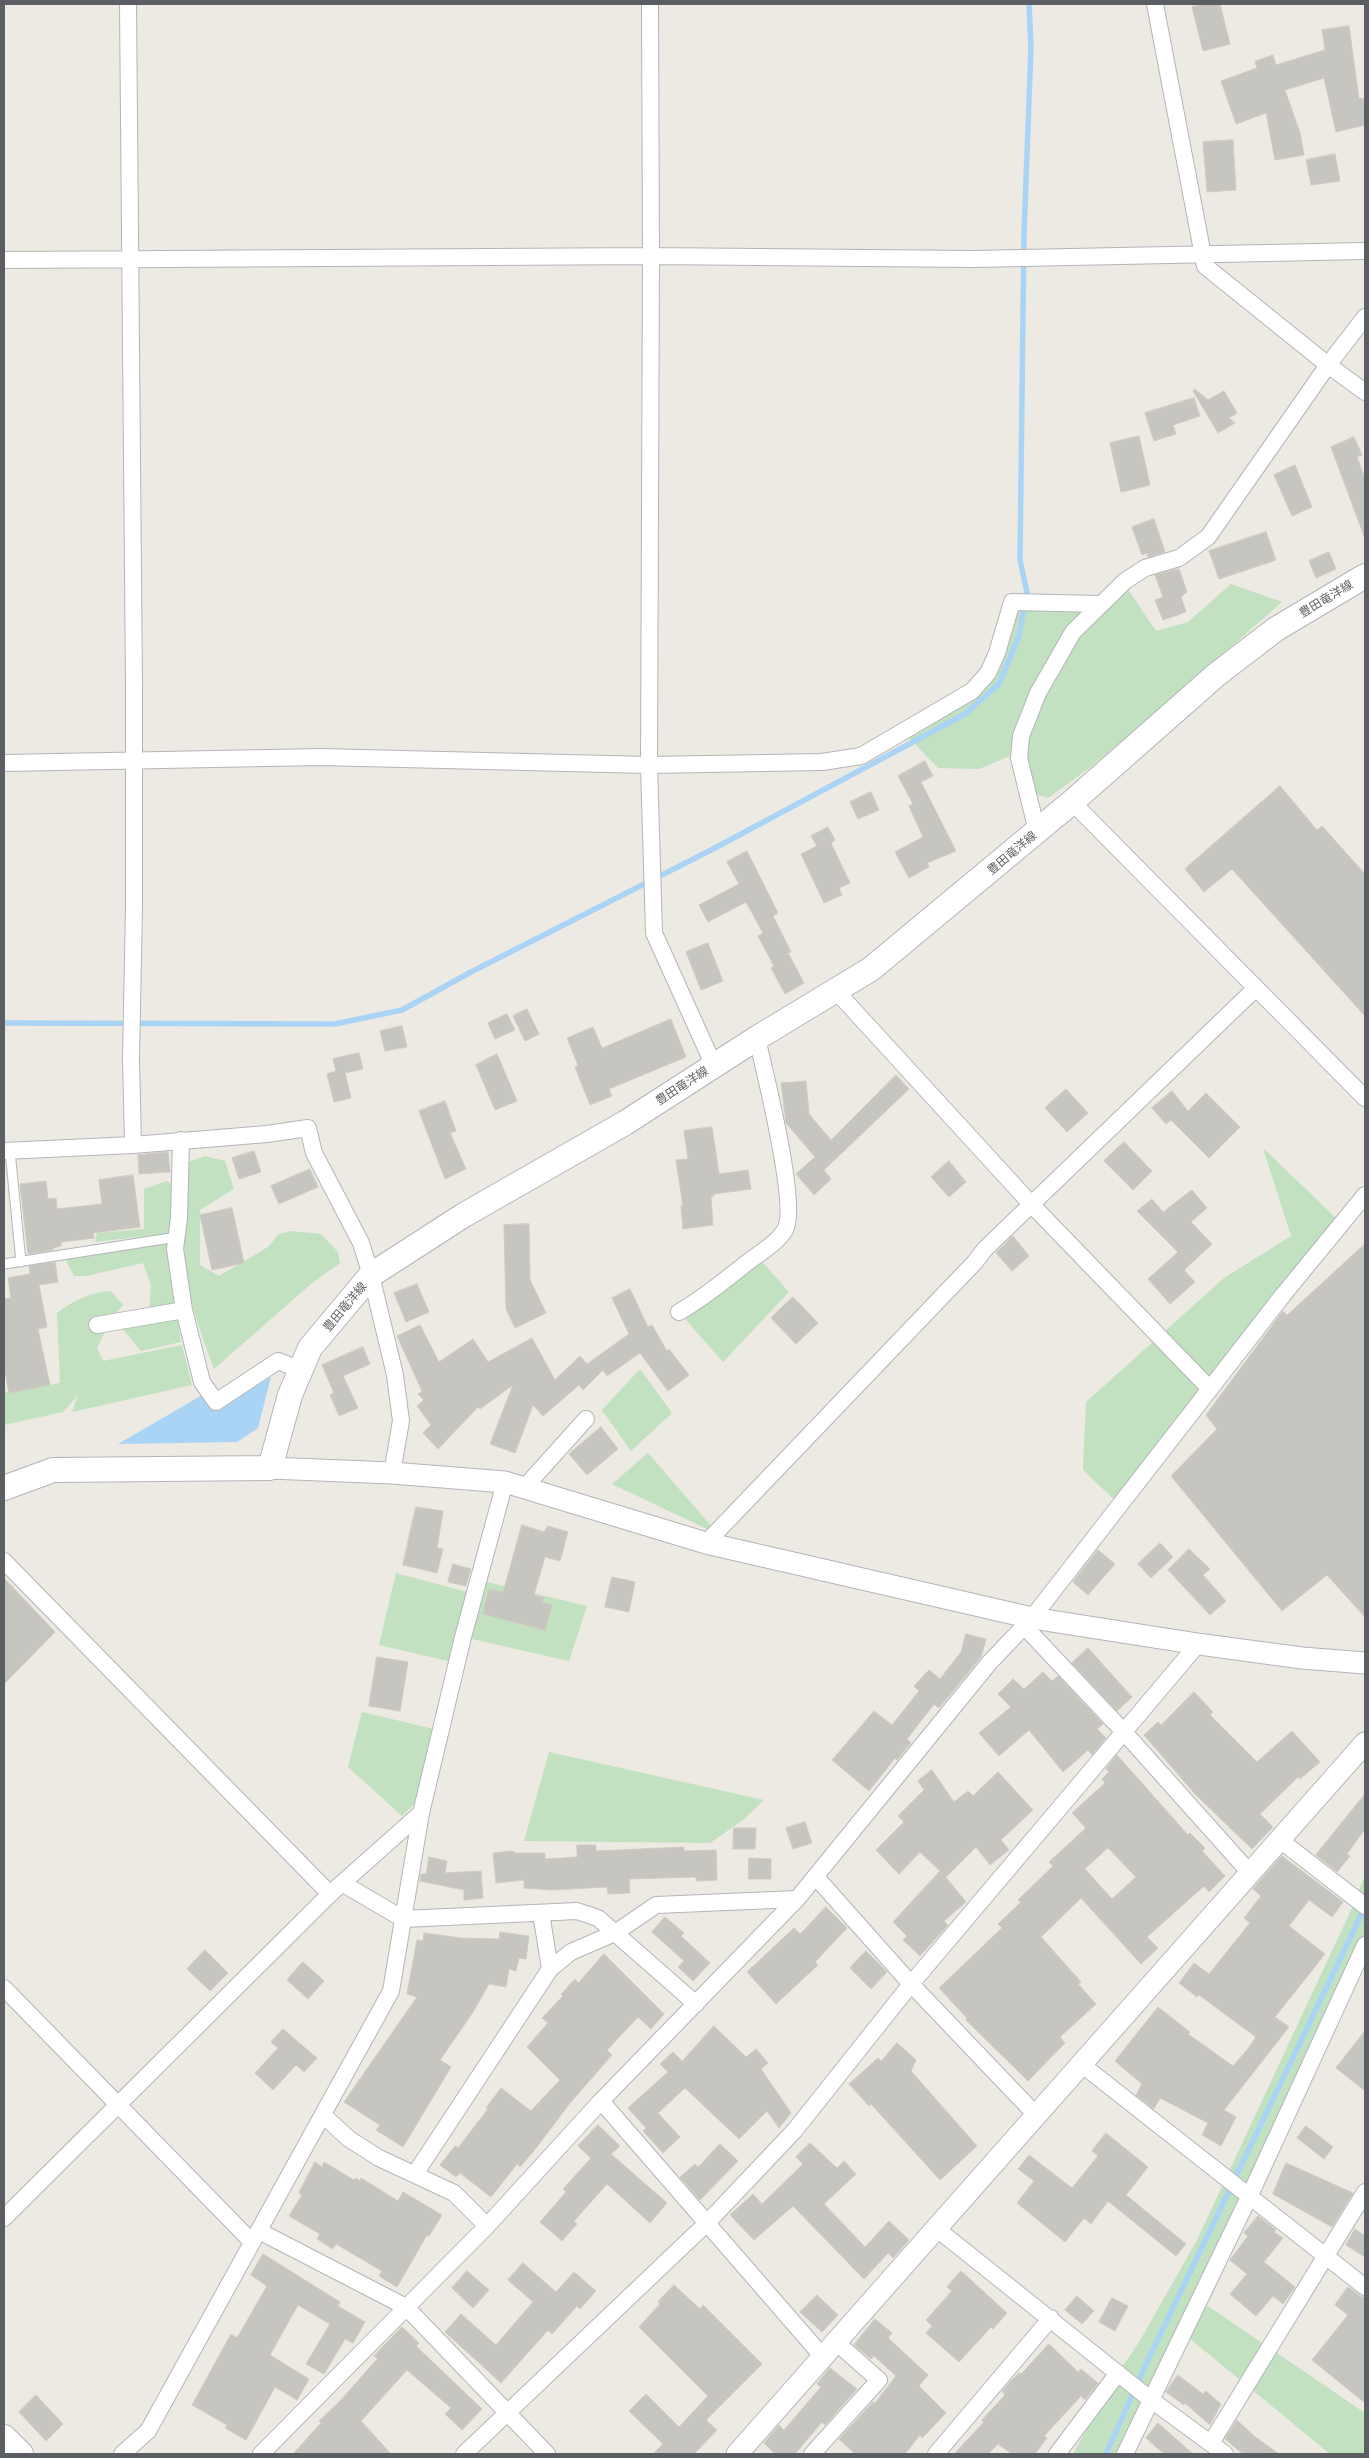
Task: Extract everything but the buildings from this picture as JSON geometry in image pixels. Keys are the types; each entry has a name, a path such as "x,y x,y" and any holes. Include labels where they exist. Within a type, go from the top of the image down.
{"main road":[{"name":"豊田竜洋線","path":"270,1468 290,1395 310,1348 371,1275 464,1215 625,1123 757,1038 837,992 871,969 1038,831 1216,676 1276,629 1365,576"},
{"path":"4,1488 53,1470 270,1468"},
{"path":"4,2437 21,2454"}],"street":[{"path":"128,4 133,762 133,1145"},
{"path":"650,4 651,256 648,765 654,933 714,1066"},
{"path":"1155,4 1205,266 1328,365 1365,392"},
{"path":"4,260 651,256 972,259 1365,251"},
{"path":"1038,831 1018,758 1021,736 1038,693 1072,632 1125,580 1145,568 1179,558 1208,537 1328,365 1365,318"},
{"path":"4,763 320,758 648,765 822,762 861,756 972,690 988,672 997,653 1012,602 1100,604"},
{"path":"1072,802 1365,1098"},
{"path":"706,1543 975,1262 985,1249 1256,988"},
{"path":"837,992 1031,1204 1210,1389"},
{"path":"679,1312 701,1299 773,1244 786,1228 788,1202 780,1137 757,1038"},
{"path":"7,1151 133,1145 267,1134 308,1128 314,1153 362,1242 371,1275 395,1375 401,1421 392,1472"},
{"path":"181,1140 176,1249 184,1310 202,1382 216,1402 278,1360 301,1370"},
{"path":"261,2454 487,2226 601,2102 797,1899 990,1662 1028,1622 1283,1295 1365,1195"},
{"path":"97,1324 184,1310"},
{"path":"122,2454 148,2430 391,1991 421,1813 463,1637 515,1485 586,1419"},
{"path":"270,1468 392,1472 515,1485 706,1543 1028,1622 1302,1658 1365,1663"},
{"path":"4,1561 330,1894"},
{"path":"1028,1622 1250,1873"},
{"path":"464,2454 707,2223 795,2130 911,1984 1198,1644"},
{"path":"737,2454 1365,1743"},
{"path":"4,2218 330,1894 421,1813"},
{"path":"1280,1840 1365,1906"},
{"path":"816,1877 911,1984 1036,2115"},
{"path":"342,1883 403,1919 577,1911 598,1918 696,2004"},
{"path":"415,2174 550,1969 571,1952 615,1932 656,1905 797,1899"},
{"path":"541,1913 550,1969"},
{"path":"1125,2454 1250,2195 1365,1945"},
{"path":"4,1988 255,2236 406,2307 547,2454"},
{"path":"1081,2064 1365,2287"},
{"path":"601,2102 707,2223 830,2350 879,2380 812,2454"},
{"path":"323,2115 349,2139 379,2158 454,2193 487,2226"},
{"path":"1210,2443 1365,2192"},
{"path":"936,2229 1051,2318 1150,2399 1225,2454"},
{"path":"936,2454 1051,2318"},
{"path":"1057,2454 1118,2373"}],"lane":[{"path":"7,1151 21,1262"},
{"path":"4,1264 177,1238"}],"green space":[{"path":"1123,582 1156,631 1188,622 1231,584 1282,602 1216,660 1193,696 1151,716 1092,766 1048,798 1027,792 1019,752 979,769 938,768 904,733 984,676 1009,609 1100,604"},
{"path":"1263,1148 1338,1220 1119,1504 1083,1470 1086,1402 1224,1278 1291,1236"},
{"path":"205,1156 225,1161 234,1189 200,1210 200,1265 219,1276 268,1247 279,1234 291,1231 321,1234 338,1252 340,1263 311,1284 214,1369 187,1285 181,1232 186,1163"},
{"path":"167,1181 174,1187 172,1233 95,1242 97,1233 144,1229 144,1189"},
{"path":"172,1238 175,1302 181,1342 141,1351 121,1327 149,1317 151,1285 143,1263 86,1276 74,1276 62,1252"},
{"path":"757,1256 789,1292 723,1362 679,1312"},
{"path":"111,1291 123,1305 111,1319 97,1348 103,1361 182,1345 192,1385 72,1412 78,1395 63,1412 4,1425 4,1390 9,1393 60,1383 57,1313 82,1298 96,1293"},
{"path":"640,1369 672,1413 631,1451 602,1410"},
{"path":"648,1453 713,1528 707,1529 612,1484"},
{"path":"396,1573 471,1593 416,1802 402,1816 348,1767 362,1712 434,1729 452,1662 379,1645"},
{"path":"479,1580 587,1606 569,1661 463,1637"},
{"path":"549,1752 764,1800 743,1820 710,1843 524,1841"},
{"path":"1365,1875 1365,1945 1199,2300 1365,2413 1365,2454 1330,2454 1183,2333 1125,2454 1073,2454 1115,2377 1138,2344 1197,2240 1352,1908"}],"water":[{"path":"271,1377 258,1428 237,1442 118,1444 204,1394 216,1410"}],"waterway":[{"path":"4,1023 335,1024 402,1010 471,972 715,848 965,714 999,684 1019,636 1027,592 1020,560 1024,234 1031,47 1029,4"},
{"path":"1106,2454 1147,2362 1365,1907"}]}
